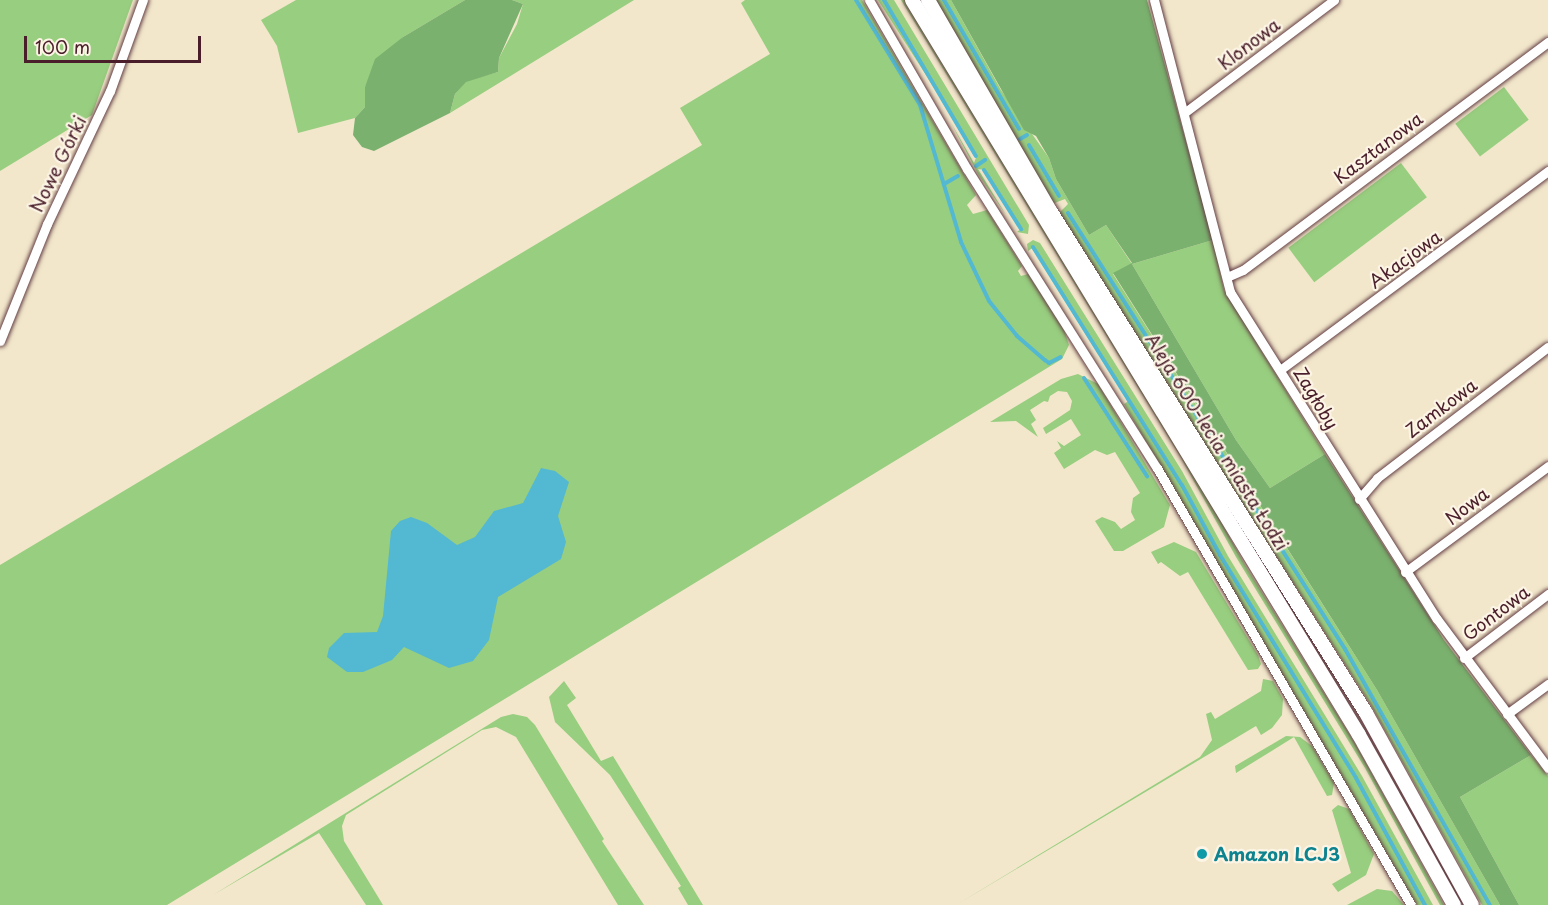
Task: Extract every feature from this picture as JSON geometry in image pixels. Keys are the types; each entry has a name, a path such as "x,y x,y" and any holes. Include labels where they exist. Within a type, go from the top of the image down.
{"main road":[{"name":"Aleja 600-lecia miasta Łodzi","path":"912,0 1359,735 1455,905"},
{"name":"Aleja 600-lecia miasta Łodzi","path":"927,0 1051,212 1366,713 1472,905"}],"street":[{"name":"Nowe Górki","path":"0,341 47,224 97,122 143,0"},
{"path":"869,0 967,169 1152,460 1411,905"},
{"name":"Zagłoby","path":"1154,0 1227,277 1236,302 1405,572 1464,658 1548,768"},
{"name":"Klonowa","path":"1184,113 1334,0"},
{"name":"Kasztanowa","path":"1227,277 1243,270 1548,42"},
{"name":"Akacjowa","path":"1280,370 1548,171"},
{"name":"Zamkowa","path":"1359,499 1377,478 1548,347"},
{"name":"Nowa","path":"1405,572 1548,466"},
{"name":"Gontowa","path":"1464,658 1548,594"},
{"path":"1507,714 1548,684"}],"green space":[{"path":"0,0 133,0 92,115 0,171"},
{"path":"296,0 465,0 403,37 365,87 365,107 355,118 298,133 277,46 261,20"},
{"path":"465,0 512,0 523,4 499,58 498,72 466,82 455,94 450,113 374,151 362,147 353,135 355,118 365,107 365,87 375,59 403,37"},
{"path":"512,0 634,0 450,113 455,94 466,81 498,72 499,58 517,24 523,4"},
{"path":"745,0 862,0 976,195 967,205 973,214 987,210 1022,266 1018,271 1021,276 1028,274 1064,330 1069,345 1062,359 167,905 0,905 0,565 702,145 680,108 770,54 741,3"},
{"path":"878,0 894,0 1029,225 1028,234 1017,232 1022,228 985,170 978,169 1006,215 978,174 950,121 974,163 977,155"},
{"path":"901,0 906,0 1190,466 1245,565 1356,745 1444,905 1440,905 1365,768 1236,557 1181,458"},
{"path":"933,0 951,0 1001,90 1049,158 1056,179 1089,235 1106,225 1132,264 1113,274 1377,690 1500,905 1482,905 1371,705 1058,214 1068,204 1065,199 1052,204"},
{"path":"951,0 1147,0 1213,240 1132,264 1236,440 1270,488 1325,454 1444,640 1531,755 1460,797 1519,905 1500,905 1377,690 1113,273 1132,263 1106,225 1089,235 1056,179 1049,158 1036,136 1024,130"},
{"path":"1504,87 1529,120 1480,156 1455,124"},
{"path":"1401,163 1427,197 1314,282 1288,248"},
{"path":"1033,240 1040,243 1182,471 1228,556 1362,776 1433,905 1417,905 1124,404 1130,400 1034,247 1028,251 1027,244"},
{"path":"1213,240 1224,290 1325,454 1270,488 1236,440 1132,264"},
{"path":"1078,374 1098,384 1170,505 1164,527 1123,551 1114,551 1095,521 1102,517 1115,522 1121,529 1135,520 1131,512 1133,498 1140,493 1115,452 1107,455 1095,450 1064,469 1054,453 1061,448 1057,441 1064,446 1081,435 1071,419 1046,434 1043,428 1070,410 1072,401 1067,392 1058,391 1050,396 1048,402 1044,401 1030,410 1036,420 1031,424 1038,437 1016,421 990,422 1061,379"},
{"path":"1174,542 1196,552 1258,655 1261,664 1258,669 1248,670 1188,572 1180,576 1161,562 1158,564 1151,552"},
{"path":"1263,679 1273,681 1283,699 1282,715 1272,728 1261,735 1256,726 956,905 1200,757 1212,740 1206,714 1211,712 1215,719 1261,691"},
{"path":"564,681 576,698 567,705 601,761 613,756 703,905 688,905 678,888 681,886 610,775 555,722 549,697"},
{"path":"513,714 527,717 535,725 604,839 602,841 644,905 618,905 516,737 496,727 482,730 346,815 342,826 344,841 383,905 366,905 319,833 213,895 501,717"},
{"path":"1286,736 1300,737 1312,746 1334,783 1332,795 1327,796 1294,737 1236,773 1235,766"},
{"path":"1531,755 1548,776 1548,905 1519,905 1460,797"},
{"path":"1338,805 1349,809 1374,854 1366,875 1338,892 1332,884 1351,873 1332,810"},
{"path":"1377,889 1392,891 1404,905 1347,905"}],"water":[{"path":"541,468 555,471 569,482 558,516 566,542 561,559 498,597 489,640 473,661 449,668 404,647 392,660 363,672 347,672 327,657 329,648 344,633 377,632 383,616 391,531 400,521 411,517 427,523 457,545 475,537 494,511 523,503"}],"waterway":[{"path":"856,0 920,105 961,242 989,301 1017,336 1045,360 1049,363 1061,357"},
{"path":"884,0 976,156"},
{"path":"944,0 1019,129"},
{"path":"1020,139 1027,135"},
{"path":"1029,145 1059,196"},
{"path":"976,166 985,160"},
{"path":"984,170 1021,229"},
{"path":"944,184 958,176"},
{"path":"1068,213 1345,649 1490,905"},
{"path":"1033,247 1182,485 1220,555 1356,778 1425,905"},
{"path":"1084,378 1147,476"}],"place":[{"name":"Amazon LCJ3","path":"1202,854"}]}
